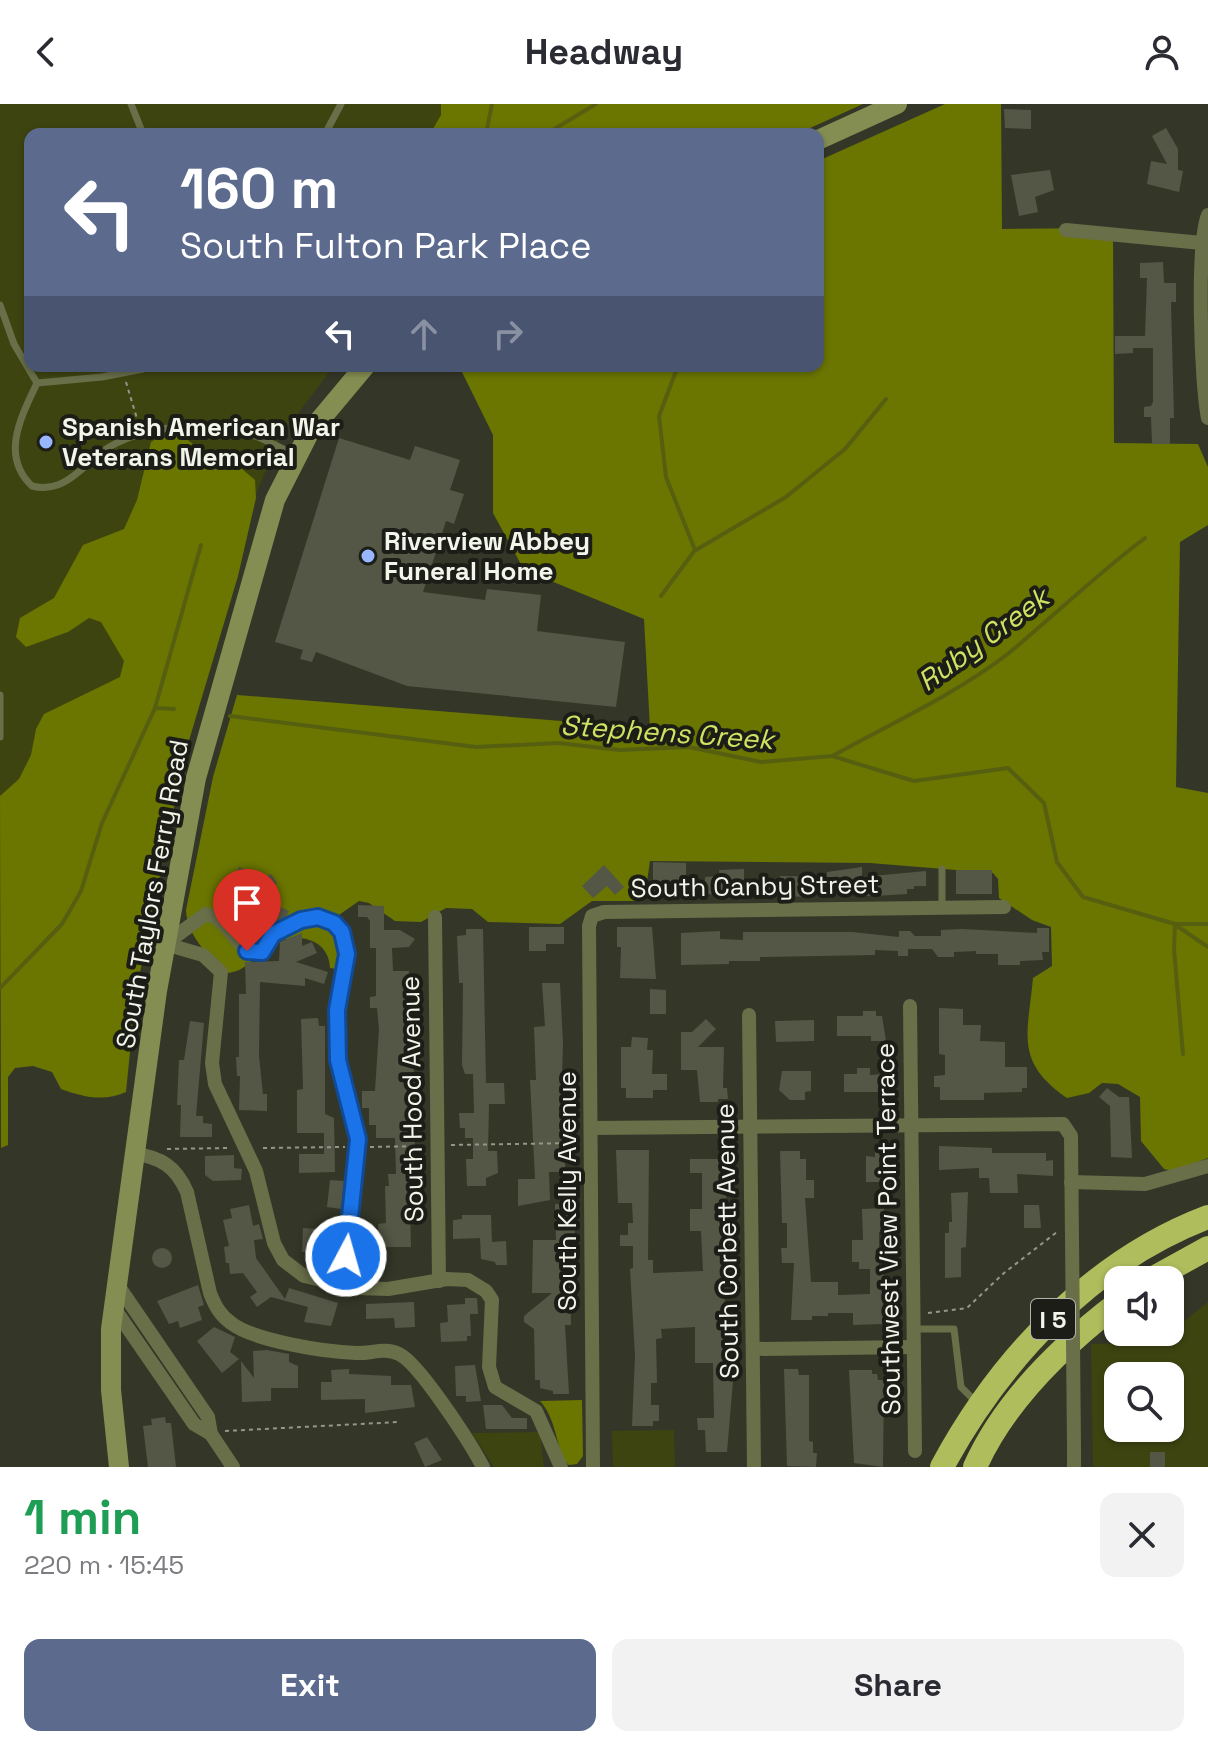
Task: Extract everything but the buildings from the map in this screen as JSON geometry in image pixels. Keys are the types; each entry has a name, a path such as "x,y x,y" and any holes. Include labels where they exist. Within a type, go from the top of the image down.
{"highway":[{"name":"I 5","path":"942,1467 979,1405 1039,1333 1106,1274 1154,1242 1208,1217"},
{"path":"1175,1266 1208,1248"},
{"name":"I 5","path":"975,1467 1019,1398 1057,1356 1104,1315"}],"main road":[{"path":"824,137 897,104"},
{"name":"South Taylors Ferry Road","path":"119,1467 110,1366 114,1308 165,944 196,778 265,528 295,455 323,413 360,372"}],"street":[{"path":"1208,215 1202,243 1204,389 1208,418"},
{"path":"1066,230 1202,243"},
{"name":"South Canby Street","path":"592,916 604,912 1004,907"},
{"path":"165,944 209,914 247,951 255,954 265,949 273,934 309,918 334,923 345,940 347,967 337,1010 338,1060 358,1139 343,1286"},
{"name":"South Kelly Avenue","path":"592,916 589,926 593,1467"},
{"name":"South Hood Avenue","path":"435,917 439,1281"},
{"path":"165,944 203,955 221,972 213,1073 219,1097 260,1183 278,1253 295,1271 343,1286 388,1289 468,1280 486,1291 492,1300 489,1367 495,1387 536,1411 561,1467"},
{"name":"Southwest View Point Terrace","path":"910,1006 915,1451"},
{"name":"South Corbett Avenue","path":"749,1015 754,1467"},
{"path":"591,1128 911,1123 1057,1124 1067,1127 1071,1136 1074,1467"},
{"path":"135,1154 157,1158 174,1170 187,1192 210,1293 221,1314 249,1333 310,1347 357,1354 389,1351 402,1355 423,1378 483,1467"},
{"path":"1071,1182 1145,1184 1208,1166"},
{"path":"117,1284 208,1417 211,1434 233,1467"},
{"path":"114,1308 194,1424 211,1434"},
{"path":"753,1349 914,1347"}],"lane":[{"path":"131,104 141,128"},
{"path":"328,128 341,104"},
{"path":"0,305 14,344 24,361"},
{"path":"31,372 37,383"},
{"path":"37,383 131,372"},
{"path":"37,383 11,444 13,464 32,486 57,486 111,447 142,435 176,428 221,427 255,436 295,455"},
{"path":"0,695 0,737"},
{"path":"942,869 942,907"},
{"path":"913,1329 954,1329 961,1387 979,1405"}],"path":[{"path":"123,374 142,435"},
{"path":"457,1145 573,1143"},
{"path":"365,1147 423,1146"},
{"path":"270,1148 350,1147"},
{"path":"157,1158 169,1148 234,1148"},
{"path":"913,1313 950,1313 967,1308 1004,1273 1071,1222"},
{"path":"230,1430 399,1422"}],"green space":[{"path":"0,104 850,104 796,128 24,128 24,372 329,372 280,437 245,520 0,984"},
{"path":"441,104 863,104 810,128 433,128 441,115"},
{"path":"945,104 1001,104 1002,229 1113,228 1114,443 1198,444 1208,467 1208,525 1180,542 1176,787 1208,793 1208,1158 1173,1171 1164,1169 1141,1141 1140,1097 1118,1084 1102,1083 1089,1093 1067,1098 1039,1072 1028,1045 1029,1015 1033,978 1052,966 1051,927 1032,920 999,898 998,879 993,873 870,863 650,861 645,895 638,901 592,901 560,924 488,922 472,909 446,908 421,922 395,921 369,903 359,901 326,924 341,951 337,969 330,968 324,950 318,944 292,938 273,944 246,966 226,973 194,937 190,928 186,910 213,777 237,695 650,728 644,619 524,570 493,513 493,435 462,372 824,372 824,158"},
{"path":"183,436 206,455 242,469 255,480 256,498 238,576 185,754 136,992 126,1092 102,1098 85,1096 61,1089 52,1072 33,1066 15,1068 8,1077 8,1145 1,1148 0,796 19,779 31,755 36,729 44,714 120,677 124,661 101,622 89,618 68,632 26,647 16,637 20,618 54,598 83,545 124,529 137,500 151,442 157,438"},
{"path":"1208,1302 1208,1467 1093,1467 1091,1344 1184,1346 1184,1321"},
{"path":"582,1400 583,1456 577,1464 569,1465 550,1417 540,1401"},
{"path":"674,1430 675,1467 613,1467 612,1431"},
{"path":"540,1432 544,1467 494,1467 472,1433"}],"waterway":[{"path":"487,128 492,104"},
{"path":"556,128 596,104"},
{"path":"661,596 695,550 666,477 659,416 676,372"},
{"path":"696,550 786,497 845,449 886,399"},
{"name":"Ruby Creek","path":"834,755 946,695 989,668 1145,538"},
{"path":"155,708 201,545"},
{"name":"Stephens Creek","path":"0,988 62,924 81,891 102,823 155,708 174,709"},
{"name":"Stephens Creek","path":"230,716 476,747 558,743 620,750 689,747 761,762 832,756 914,781 1008,768 1044,803 1057,862 1083,897 1175,924 1208,924"},
{"path":"1175,924 1174,949 1183,1054"},
{"path":"1177,926 1208,947"}],"place":[{"name":"Spanish American War Veterans Memorial","path":"46,442"},
{"name":"Riverview Abbey Funeral Home","path":"368,556"}],"route":[{"path":"247,951 255,954 262,952 273,934 309,918 318,917 334,923 345,940 347,967 337,1010 338,1060 358,1139 346,1256"}]}
